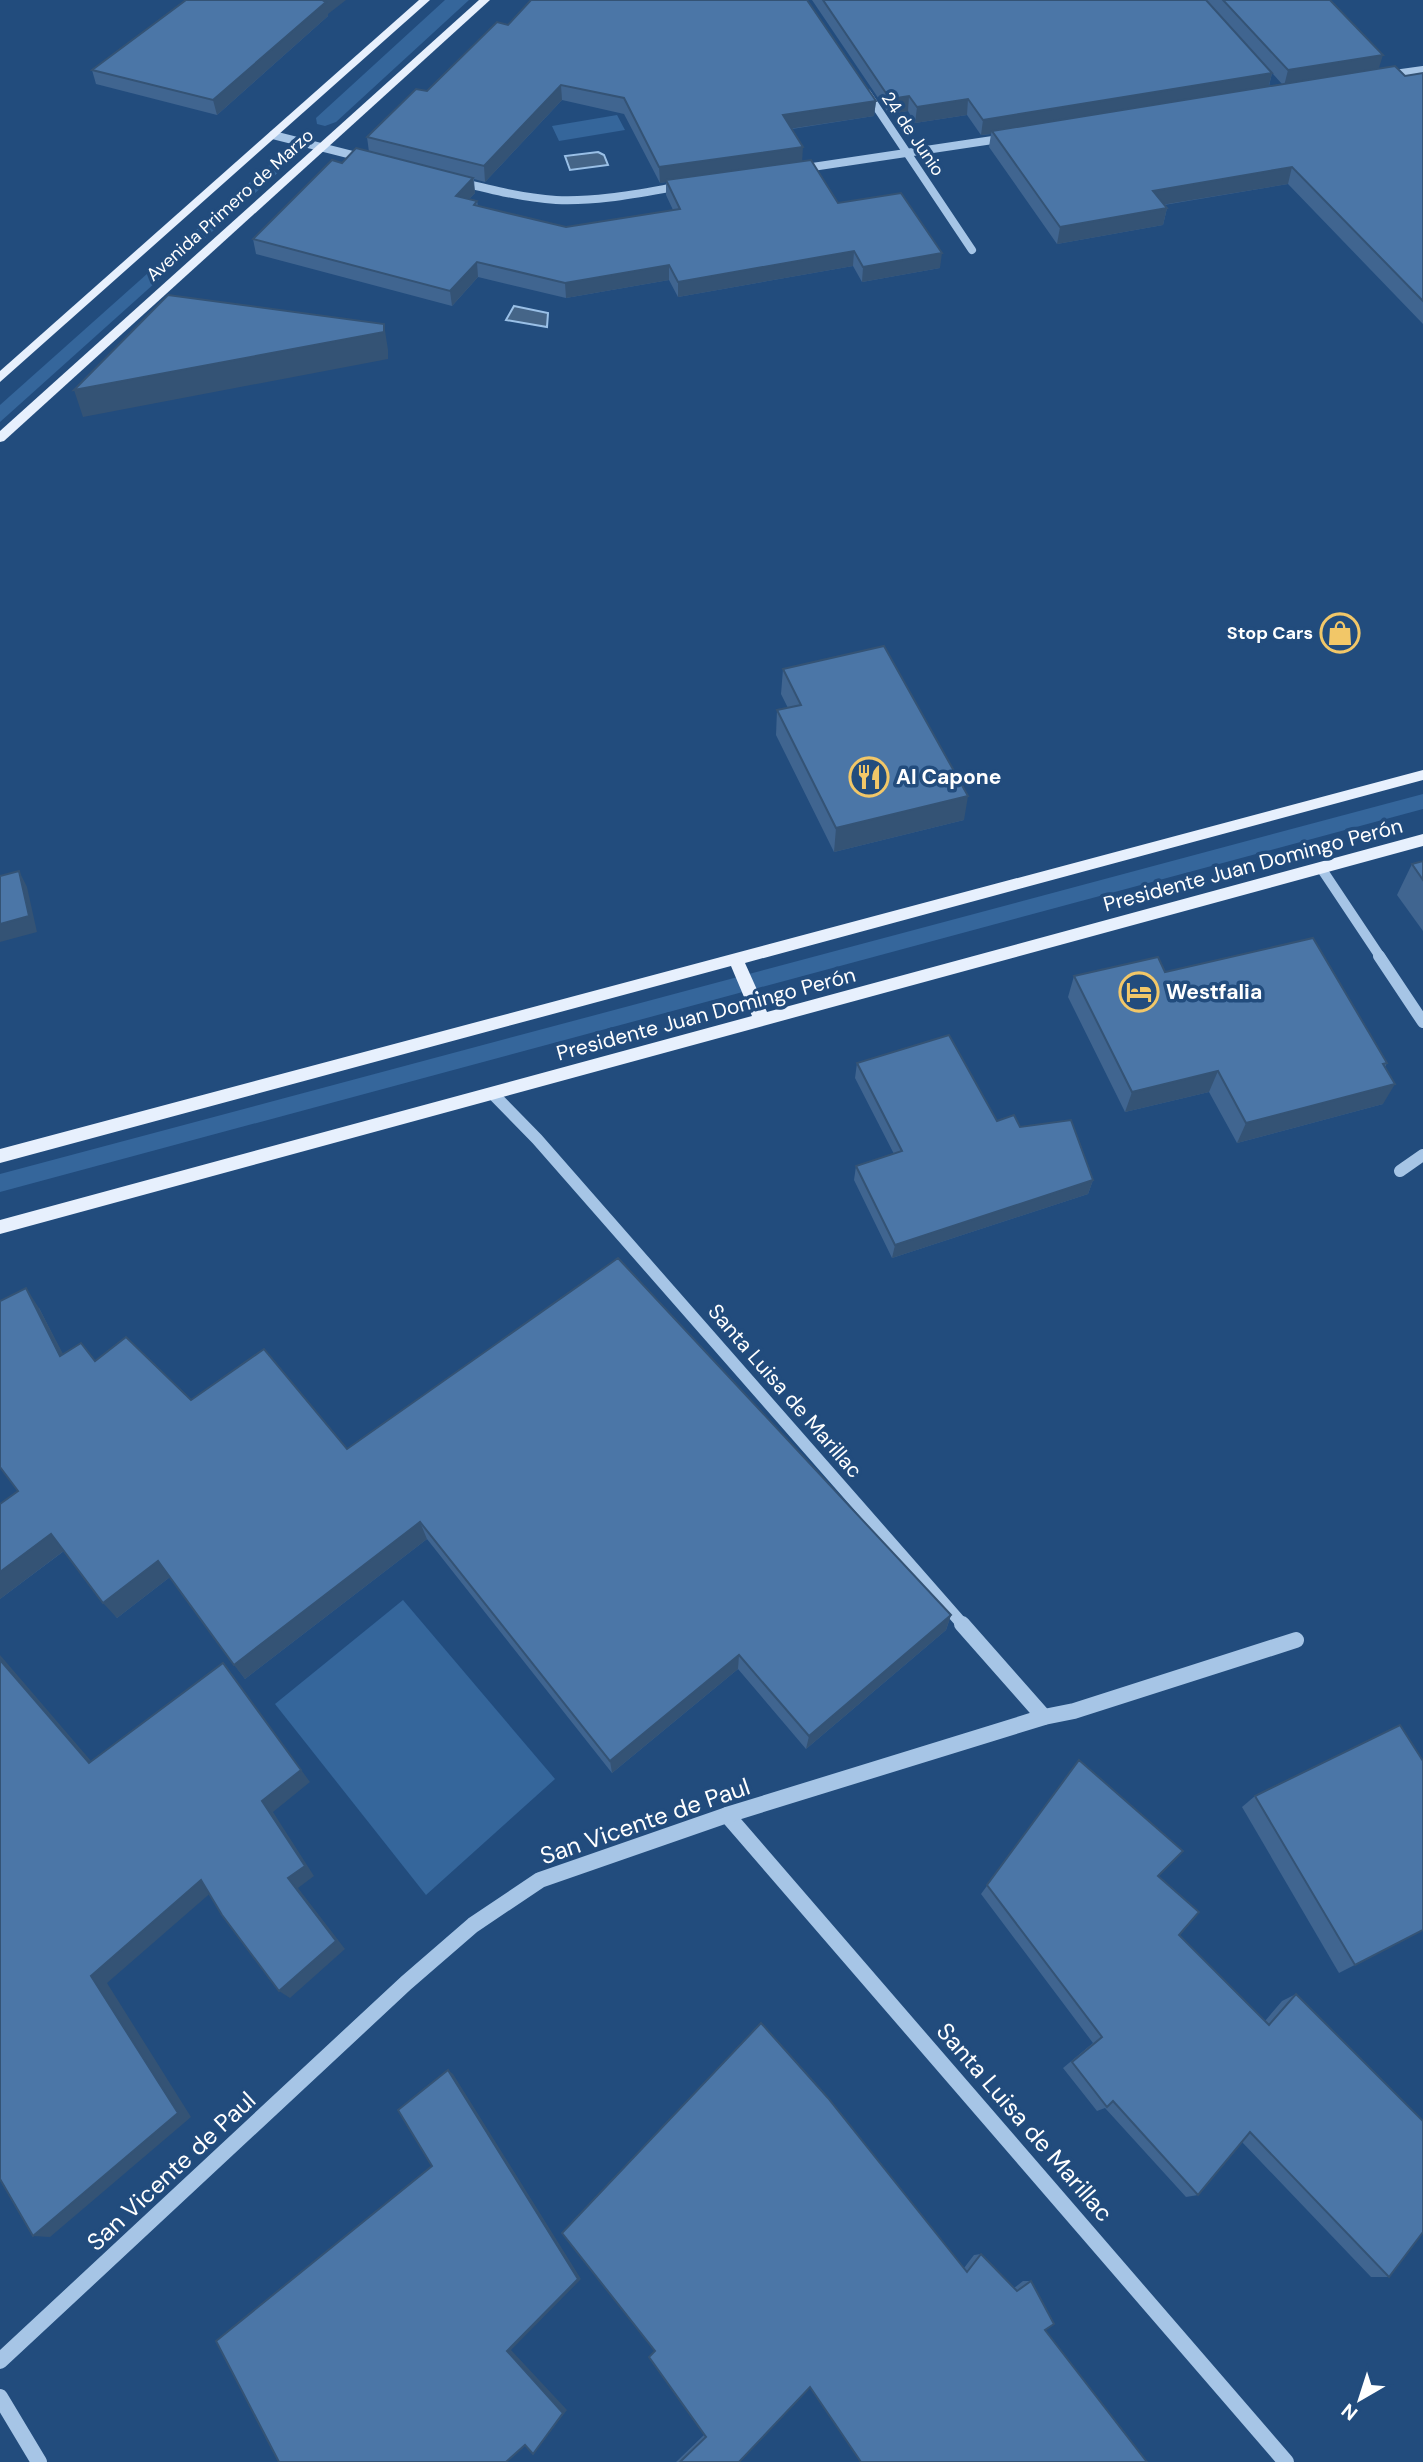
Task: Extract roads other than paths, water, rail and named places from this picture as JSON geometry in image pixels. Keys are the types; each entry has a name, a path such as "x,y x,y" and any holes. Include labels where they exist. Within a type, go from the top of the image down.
{"main road":[{"name":"Avenida Primero de Marzo","path":"0,378 425,0"},
{"name":"Avenida Primero de Marzo","path":"0,438 485,0"},
{"name":"Presidente Juan Domingo Perón","path":"0,1156 1423,775"},
{"name":"Presidente Juan Domingo Perón","path":"0,1227 1423,841"},
{"path":"736,959 762,1020"}],"street":[{"path":"1371,78 1423,70"},
{"name":"24 de Junio","path":"863,88 972,250"},
{"path":"273,135 374,161"},
{"path":"788,171 1018,136"},
{"path":"455,181 510,195 587,200 694,184"},
{"path":"1321,868 1423,1022"},
{"name":"Santa Luisa de Marillac","path":"493,1094 537,1139 1044,1717"},
{"path":"1400,1171 1423,1155"},
{"name":"San Vicente de Paul","path":"0,2361 406,1983 473,1925 540,1880 727,1815 1044,1717 1074,1711 1296,1640"},
{"name":"Santa Luisa de Marillac","path":"727,1815 1286,2462"},
{"path":"0,2397 39,2462"}],"place":[{"name":"Stop Cars","path":"1340,633"},
{"name":"Al Capone","path":"869,777"},
{"name":"Westfalia","path":"1139,992"}]}
